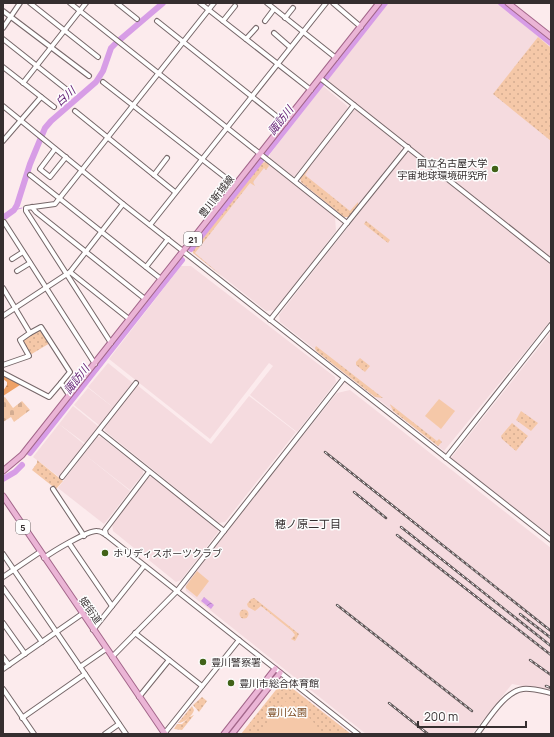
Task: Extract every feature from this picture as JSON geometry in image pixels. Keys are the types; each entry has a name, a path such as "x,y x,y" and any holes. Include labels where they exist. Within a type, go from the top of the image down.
{"main road":[{"name":"豊川新城線","path":"3,470 22,455 235,185 263,156 285,123 321,79 379,3"},
{"path":"508,3 551,37"},
{"name":"姫街道","path":"3,496 164,734"},
{"path":"224,734 276,669"},
{"path":"232,734 280,673"}],"street":[{"path":"3,28 20,3"},
{"path":"30,3 98,57"},
{"path":"70,3 347,222"},
{"path":"23,83 86,3"},
{"path":"117,3 137,19"},
{"path":"200,3 311,90"},
{"path":"111,343 68,273 26,211 26,208 55,204 214,3"},
{"path":"266,3 336,58"},
{"path":"150,225 226,127 326,3"},
{"path":"333,3 361,27"},
{"path":"223,21 235,6"},
{"path":"285,18 293,8"},
{"path":"265,21 274,9"},
{"path":"3,11 89,76"},
{"path":"156,21 285,123"},
{"path":"246,40 256,28"},
{"path":"274,33 290,47"},
{"path":"3,39 71,93"},
{"path":"3,67 54,107"},
{"path":"321,79 551,261"},
{"path":"104,82 235,185"},
{"path":"3,140 41,97"},
{"path":"295,181 354,105"},
{"path":"3,106 150,225 551,540"},
{"path":"75,112 175,192"},
{"path":"270,320 408,147"},
{"path":"55,149 40,169 50,177 66,157"},
{"path":"154,175 167,158"},
{"path":"30,175 161,279"},
{"path":"3,316 68,273 124,204"},
{"path":"32,207 144,299"},
{"path":"4,222 95,364"},
{"path":"146,267 168,239"},
{"path":"12,259 23,252"},
{"path":"17,271 30,263"},
{"path":"68,273 129,319"},
{"path":"3,288 30,333"},
{"path":"446,458 551,325"},
{"path":"3,373 49,397 70,372 41,327 20,340 29,356 4,363"},
{"path":"112,657 177,591 344,378"},
{"path":"61,383 69,396"},
{"path":"62,476 136,383"},
{"path":"99,431 224,531"},
{"path":"106,535 105,530 149,472"},
{"path":"53,489 84,536"},
{"path":"44,558 69,543 96,531 106,535 358,734"},
{"path":"69,543 112,606"},
{"path":"3,577 40,552"},
{"path":"3,554 126,734"},
{"path":"94,630 144,566"},
{"path":"3,588 42,642"},
{"path":"3,669 82,614"},
{"path":"3,624 25,654"},
{"path":"135,633 202,686"},
{"path":"164,734 239,640"},
{"path":"80,667 106,649"},
{"path":"3,657 9,665"},
{"path":"139,697 169,660"},
{"path":"22,718 85,674"},
{"path":"477,734 505,699 512,693 528,689 551,693"},
{"path":"3,690 34,734"},
{"path":"105,734 120,724"}],"shaded area":[{"name":"国立名古屋大学 宇宙地球環境研究所","path":"387,3 501,3 551,42 551,258 326,80"},
{"path":"323,86 347,106 348,109 295,176 293,176 270,158 270,154"},
{"path":"354,110 358,110 401,145 401,150 349,217 344,217 301,182 300,177"},
{"path":"406,153 412,153 551,263 551,320 444,451 280,322 279,315"},
{"path":"264,162 267,162 335,217 336,231 275,310 266,311 193,253"},
{"path":"181,266 191,266 335,377 336,382 297,432 250,395 273,366 269,363 210,439 109,359"},
{"path":"551,332 551,536 451,458"},
{"path":"108,363 134,384 114,408 88,387"},
{"path":"137,385 211,444 249,396 296,432 225,522 219,523 105,431 104,426"},
{"path":"88,388 114,408 100,426 74,405"},
{"path":"350,390 551,548 551,691 512,684 472,734 366,734 186,591 185,585 337,393"},
{"path":"73,406 99,427 86,444 59,424"},
{"path":"59,424 85,445 59,477 33,457"},
{"path":"97,437 101,437 143,470 143,474 130,490 84,454"},
{"path":"84,454 130,491 104,524 58,488"},
{"path":"148,477 152,477 218,528 218,532 181,580 176,582 113,531 112,523"}],"green space":[{"path":"538,37 551,48 551,141 493,94"},
{"path":"267,162 269,166 266,170 264,168 253,182 255,186 250,183 195,253 223,277 193,253 192,249 260,163"},
{"path":"311,165 305,175 350,211 358,202 358,205 349,217 344,217 301,182 300,177"},
{"path":"366,221 390,240 388,243 364,224"},
{"path":"39,328 50,343 30,355 22,341"},
{"path":"316,346 383,398 375,397 316,351"},
{"path":"360,358 370,366 365,372 356,365 356,362"},
{"path":"3,375 20,385 3,396 3,391 7,385 7,382 3,379"},
{"path":"5,397 13,408 22,401 30,410 14,422 11,417 3,422 3,398"},
{"path":"439,399 455,411 441,429 425,416"},
{"path":"390,404 437,441 439,439 442,442 438,446 393,411"},
{"path":"521,411 538,423 531,431 516,420"},
{"path":"512,423 528,436 516,451 502,439 501,436"},
{"path":"37,460 63,481 56,489 32,470 37,463"},
{"path":"197,571 209,581 197,597 186,588 186,586"},
{"path":"254,598 299,634 295,641 291,639 295,635 292,631 261,606 255,611 248,607 247,604"},
{"path":"244,609 249,614 244,619 239,614"},
{"name":"豊川公園","path":"283,681 351,734 241,734"},
{"path":"202,697 207,701 199,712 193,705"},
{"path":"286,701 297,704 324,734 257,734"},
{"path":"192,706 194,710 192,714 185,720 178,723"},
{"path":"194,715 182,730 174,729 177,724 182,724 189,717"}],"water":[{"path":"204,597 214,605 211,609 201,601"}],"waterway":[{"name":"白川","path":"3,218 14,210 17,205 30,164 45,128 96,82 103,71 111,48 163,3"},
{"name":"諏訪川","path":"191,249 385,3"},
{"name":"諏訪川","path":"501,3 551,43"},
{"name":"白川","path":"14,210 22,208"},
{"name":"諏訪川","path":"30,453 182,260"},
{"name":"諏訪川","path":"3,479 15,472 22,465"}],"railway":[{"path":"325,452 551,631"},
{"path":"354,492 386,518"},
{"path":"401,527 551,646"},
{"path":"397,535 551,655"},
{"path":"337,605 472,711"},
{"path":"520,614 551,638"},
{"path":"530,660 551,675"},
{"path":"546,686 551,688"},
{"path":"389,703 428,734"}],"place":[{"name":"国立名古屋大学 宇宙地球環境研究所","path":"495,169"},
{"name":"ホリディスポーツクラブ","path":"105,553"},
{"name":"豊川警察署","path":"203,662"},
{"name":"豊川市総合体育館","path":"231,683"}],"district":[{"name":"穂ノ原二丁目","path":"308,523"}]}
